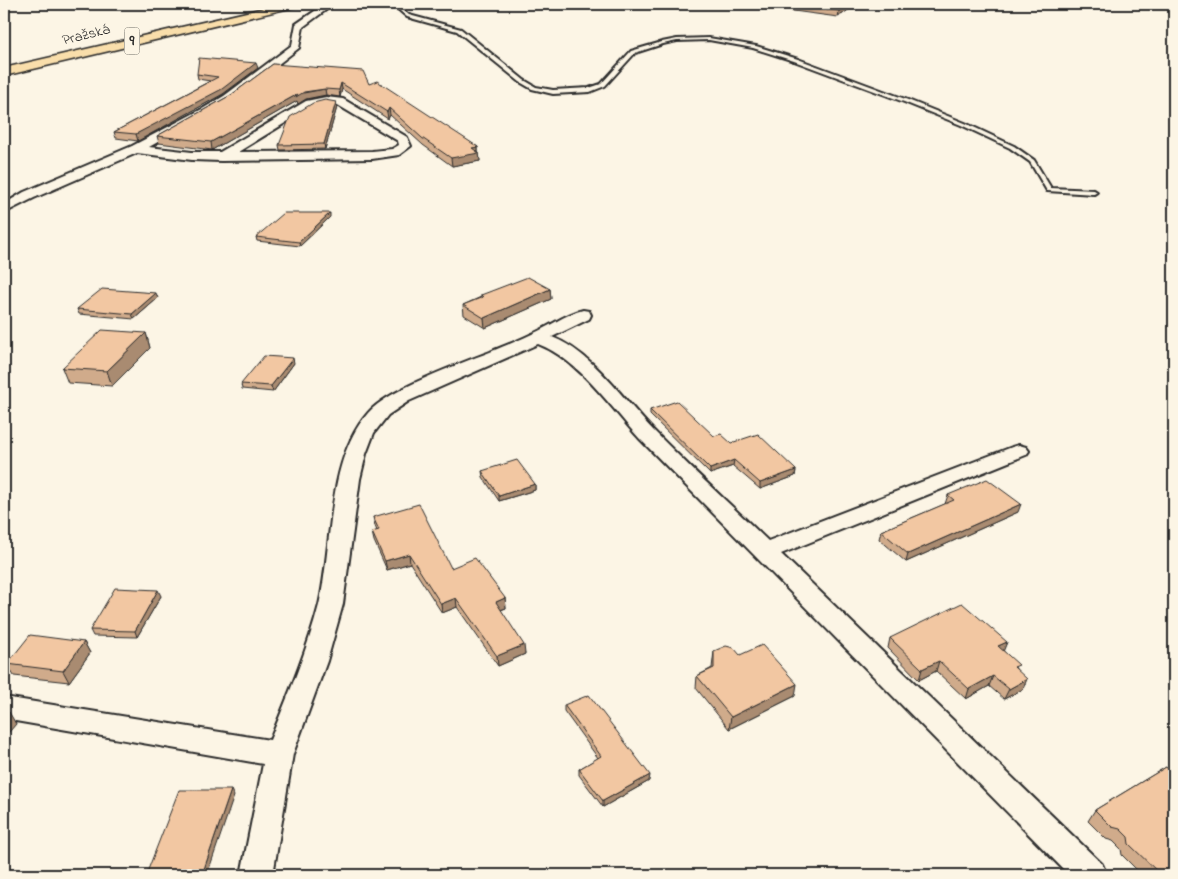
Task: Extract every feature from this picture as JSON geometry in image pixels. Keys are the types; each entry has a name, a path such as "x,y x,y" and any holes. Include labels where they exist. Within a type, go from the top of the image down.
{"main road":[{"name":"Pražská","path":"4,72 294,4"}],"street":[{"path":"4,209 29,195 136,149 222,102 294,48 298,44 299,26 330,4"},
{"path":"136,149 192,156 221,157 372,156 395,152 405,146 403,139 339,101 326,100 310,103 221,157"},
{"path":"257,875 279,754 315,661 332,603 354,457 363,433 374,418 390,403 468,367 538,338 583,315"},
{"path":"538,338 561,347 581,363 646,434 1091,875"},
{"path":"766,551 1019,451"},
{"path":"4,708 279,754"}],"lane":[{"path":"394,4 408,16 459,30 522,81 534,88 553,92 590,90 603,85 633,52 662,43 677,40 709,39 754,47 796,60 906,101 1004,143 1032,161 1049,190 1094,192"}],"building":[{"path":"850,4 839,11 787,5"},
{"path":"199,58 256,63 222,89 136,134 114,132 218,77 197,74"},
{"path":"273,64 363,71 369,84 377,81 478,147 472,148 479,153 451,158 422,138 389,108 387,112 341,83 339,90 325,89 304,92 296,97 298,94 211,142 157,136 231,95"},
{"path":"325,100 336,102 324,144 279,145 290,117 313,103"},
{"path":"284,213 330,213 299,242 256,237"},
{"path":"528,277 550,289 484,318 463,305 483,297 481,295"},
{"path":"102,289 156,293 132,314 77,309"},
{"path":"102,330 146,333 107,371 62,368"},
{"path":"264,356 293,358 271,386 241,384"},
{"path":"677,401 714,436 721,434 731,443 758,434 796,470 760,483 734,460 710,469 650,410"},
{"path":"517,460 535,484 499,496 482,471"},
{"path":"987,479 1021,504 908,554 881,531 954,500 948,495"},
{"path":"419,504 451,568 475,558 505,598 496,602 524,645 497,656 456,598 441,604 409,554 385,561 372,532 379,530 373,517"},
{"path":"115,588 158,590 135,631 90,630"},
{"path":"962,603 1007,642 998,646 1019,665 1014,667 1027,679 1009,689 993,676 969,689 939,661 922,669 890,638"},
{"path":"30,635 84,642 63,671 7,664"},
{"path":"762,645 797,684 731,717 697,676 714,668 714,651 726,646 734,648 740,655"},
{"path":"589,695 650,775 603,801 579,769 601,756 564,705"},
{"path":"4,711 9,712 4,718"},
{"path":"1166,767 1174,774 1174,875 1161,875 1129,844 1128,837 1120,829 1112,827 1095,810"},
{"path":"179,790 231,790 202,875 146,875"}]}
